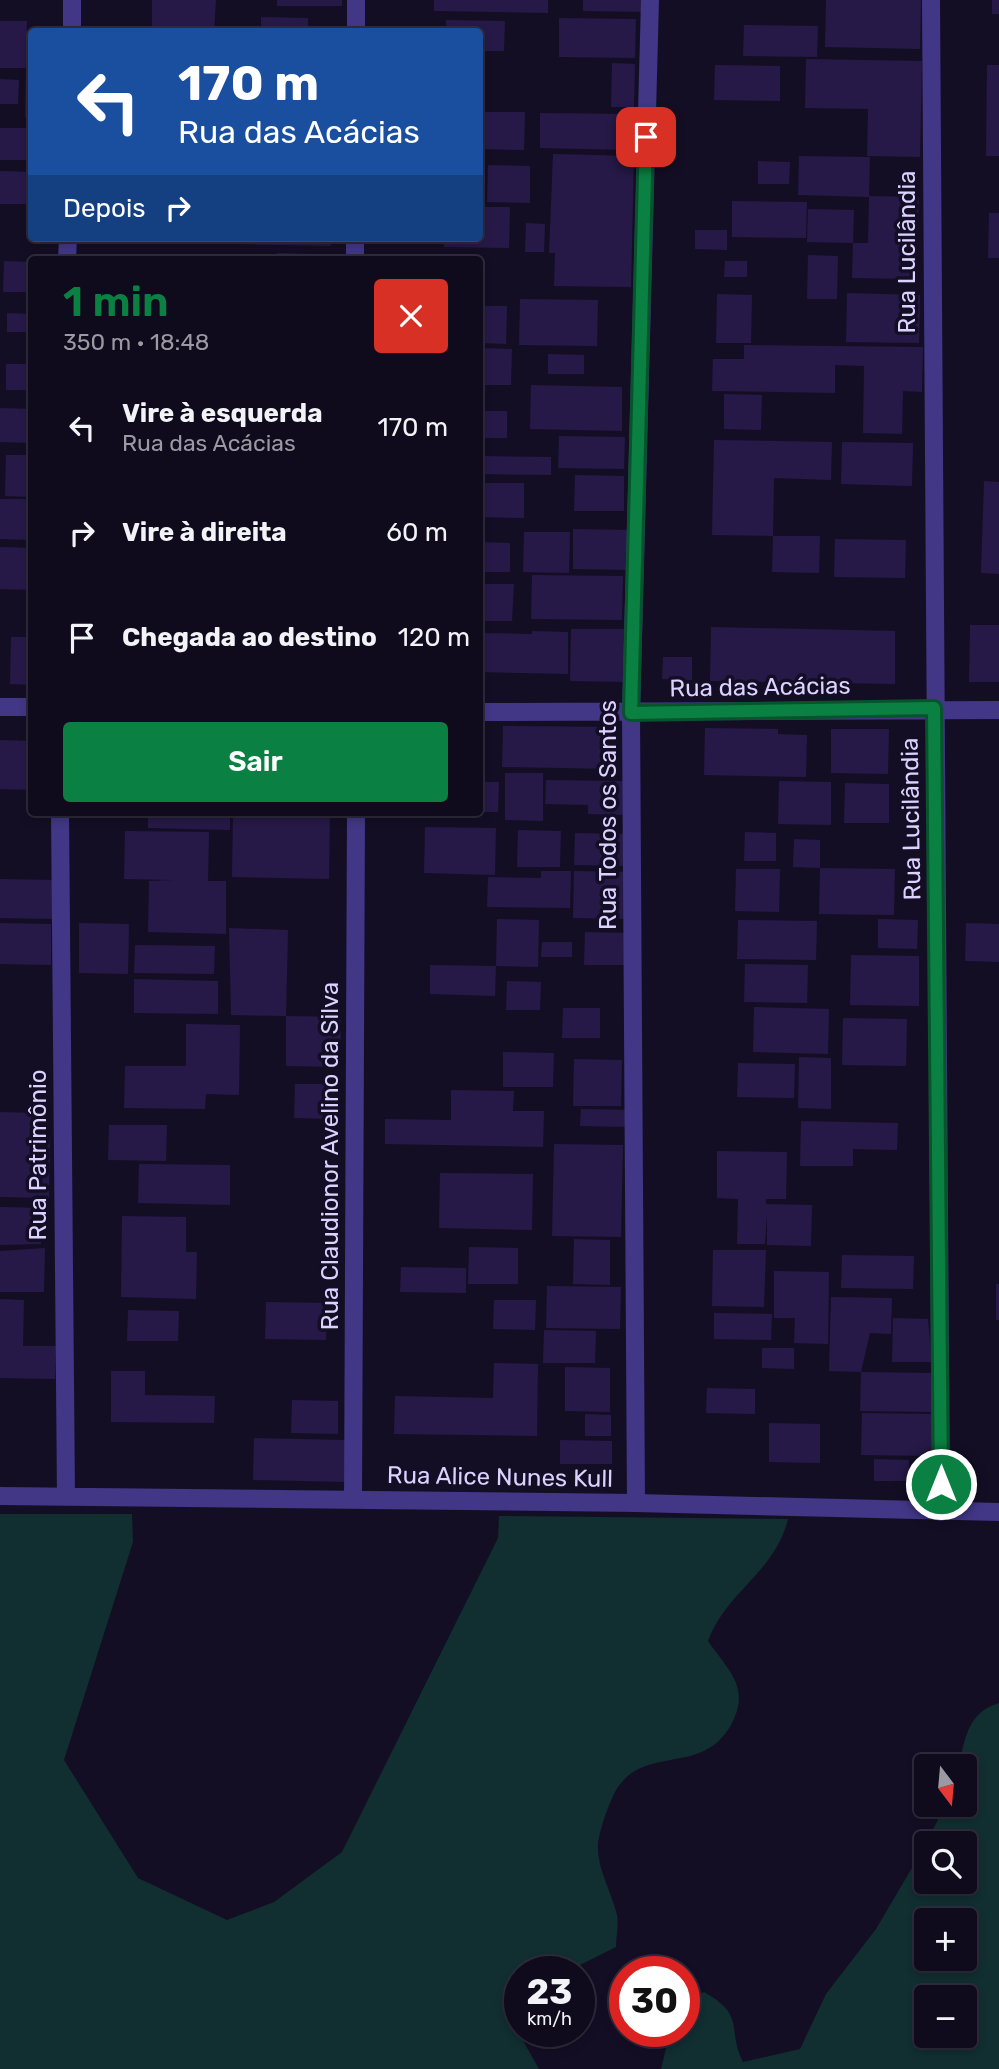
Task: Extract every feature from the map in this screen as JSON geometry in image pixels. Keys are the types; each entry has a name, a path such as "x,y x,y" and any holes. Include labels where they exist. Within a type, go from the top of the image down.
{"street":[{"path":"72,0 72,28"},
{"path":"356,0 356,28"},
{"name":"Rua Todos os Santos","path":"636,1503 631,713 650,0"},
{"name":"Rua Lucilândia","path":"931,0 934,708 942,1512"},
{"path":"0,707 28,707"},
{"name":"Rua das Acácias","path":"483,712 631,713 934,708 999,710"},
{"name":"Rua Patrimônio","path":"60,816 66,1497"},
{"name":"Rua Claudionor Avelino da Silva","path":"353,1500 356,816"},
{"name":"Rua Alice Nunes Kull","path":"0,1496 636,1503 999,1512"}],"green space":[{"path":"0,1514 132,1514 133,1542 64,1760 138,1878 227,1920 274,1902 342,1852 498,1538 499,1516 788,1519 773,1553 726,1609 708,1641 729,1669 738,1688 738,1709 733,1721 722,1738 708,1749 645,1766 630,1774 618,1787 608,1807 598,1848 600,1865 617,1915 616,1947 595,1958 504,1956 504,2047 527,2047 539,2069 0,2069"},
{"path":"999,1703 999,2069 661,2069 666,2047 700,2047 700,1994 704,1992 726,2008 731,2016 743,2062 800,2049 826,1994 876,1929 914,1864 914,1894 977,1894 977,1831 932,1831 939,1817 977,1817 977,1754 961,1754 970,1727 981,1713"}],"building":[{"path":"152,0 216,0 214,28 152,28"},
{"path":"277,0 342,0 342,6 277,6"},
{"path":"434,0 548,0 548,13 434,11"},
{"path":"583,0 644,0 644,12 583,11"},
{"path":"826,0 921,0 920,49 825,47"},
{"path":"992,0 999,0 999,14 992,14"},
{"path":"261,17 308,18 308,28 261,28"},
{"path":"559,18 636,19 635,58 559,57"},
{"path":"446,20 505,21 504,51 483,51 483,28 446,28"},
{"path":"0,21 27,21 26,68 0,68"},
{"path":"744,25 818,26 817,57 743,56"},
{"path":"806,59 922,61 920,157 867,156 868,109 805,108"},
{"path":"612,63 635,64 634,107 611,107"},
{"path":"715,65 780,66 780,101 714,100"},
{"path":"987,65 999,65 999,156 986,156"},
{"path":"26,68 28,117 25,117"},
{"path":"0,79 19,80 18,104 0,104"},
{"path":"483,112 525,112 524,150 483,149"},
{"path":"540,113 629,114 628,150 540,148"},
{"path":"0,128 28,128 28,160 0,160"},
{"path":"553,154 634,156 631,287 554,286 555,253 549,253"},
{"path":"799,156 870,157 869,196 919,197 916,279 852,278 853,243 868,243 869,197 798,195"},
{"path":"758,161 790,162 789,184 758,184"},
{"path":"488,165 530,166 530,203 487,202"},
{"path":"0,171 28,172 28,204 0,204"},
{"path":"732,201 807,202 806,238 732,237"},
{"path":"483,207 510,207 509,248 444,247 444,242 483,242"},
{"path":"808,209 854,210 853,243 807,242"},
{"path":"989,213 999,213 999,258 988,258"},
{"path":"526,223 545,224 544,252 525,252"},
{"path":"695,230 727,230 727,250 695,249"},
{"path":"331,242 331,246 234,244"},
{"path":"277,253 345,255 345,256 277,256"},
{"path":"808,255 838,256 837,299 807,299"},
{"path":"4,261 28,262 28,292 3,292"},
{"path":"725,261 747,261 747,277 724,277"},
{"path":"847,293 920,295 919,343 846,342"},
{"path":"717,294 752,295 751,343 716,343"},
{"path":"520,299 598,300 597,346 519,345"},
{"path":"483,306 507,306 506,344 483,343"},
{"path":"7,313 28,314 28,332 7,332"},
{"path":"744,345 923,347 922,392 903,391 902,434 863,433 864,366 835,365 835,393 712,391 713,359 744,359"},
{"path":"483,348 512,349 511,385 483,385"},
{"path":"548,354 584,355 584,374 548,374"},
{"path":"6,364 28,364 28,390 6,390"},
{"path":"531,385 622,387 622,431 530,429"},
{"path":"724,394 762,395 761,430 724,429"},
{"path":"0,408 28,409 28,443 0,442"},
{"path":"483,411 507,411 507,438 483,438"},
{"path":"559,436 625,437 624,469 558,468"},
{"path":"714,440 832,442 831,480 774,478 773,536 712,535"},
{"path":"842,442 913,443 912,486 841,484"},
{"path":"6,455 28,455 28,497 5,496"},
{"path":"483,456 551,457 551,475 483,474"},
{"path":"575,475 624,476 624,511 574,511"},
{"path":"984,481 999,482 999,574 981,573"},
{"path":"483,483 524,483 524,518 483,517"},
{"path":"0,499 28,499 28,540 0,539"},
{"path":"573,529 631,530 630,570 573,569"},
{"path":"524,532 570,532 569,573 523,572"},
{"path":"773,536 820,536 819,573 772,572"},
{"path":"835,539 906,540 905,578 834,577"},
{"path":"483,542 510,543 510,572 483,572"},
{"path":"0,547 28,548 28,590 0,589"},
{"path":"532,575 623,576 622,620 531,619"},
{"path":"483,584 514,584 512,621 483,621"},
{"path":"970,625 999,625 999,682 969,682"},
{"path":"711,627 895,631 895,684 710,681"},
{"path":"571,629 627,629 626,682 570,681"},
{"path":"532,631 568,632 568,674 483,672 483,633 532,634"},
{"path":"11,637 28,637 28,685 10,684"},
{"path":"663,657 692,657 692,680 662,679"},
{"path":"503,726 613,727 612,769 502,767"},
{"path":"705,728 778,729 778,734 807,735 806,777 704,775"},
{"path":"831,729 889,729 888,774 831,773"},
{"path":"0,740 28,741 28,790 0,789"},
{"path":"505,773 543,773 543,821 505,820"},
{"path":"546,780 623,781 623,815 588,814 588,805 545,804"},
{"path":"779,781 831,782 831,825 778,824"},
{"path":"483,782 499,782 498,812 483,812"},
{"path":"845,783 889,784 889,823 844,823"},
{"path":"148,816 230,816 230,830 148,828"},
{"path":"233,816 330,816 329,879 232,877"},
{"path":"425,827 496,828 495,875 424,873"},
{"path":"518,830 561,831 560,867 517,867"},
{"path":"125,831 209,832 208,881 226,881 226,934 148,932 149,881 174,880 124,879"},
{"path":"745,832 776,833 776,861 744,861"},
{"path":"575,833 627,834 627,866 574,865"},
{"path":"794,839 820,840 820,868 793,867"},
{"path":"820,868 895,869 894,915 819,914"},
{"path":"736,869 780,869 779,912 735,911"},
{"path":"541,871 571,871 570,908 487,907 488,877 541,878"},
{"path":"574,871 631,872 630,919 573,918"},
{"path":"0,879 55,880 54,919 0,918"},
{"path":"497,919 539,920 538,967 496,966"},
{"path":"878,919 918,920 917,949 878,948"},
{"path":"738,920 817,921 816,960 737,959"},
{"path":"0,923 51,924 51,965 0,964"},
{"path":"79,923 129,924 128,974 79,973"},
{"path":"966,923 999,924 999,962 965,961"},
{"path":"229,928 288,930 286,1016 231,1015"},
{"path":"585,932 631,933 631,965 584,965"},
{"path":"542,942 572,942 572,957 541,957"},
{"path":"135,945 215,946 214,974 134,973"},
{"path":"851,955 919,956 919,1006 850,1005"},
{"path":"745,964 808,965 807,1003 744,1002"},
{"path":"430,965 496,966 495,996 430,994"},
{"path":"134,979 218,981 218,1014 134,1013"},
{"path":"507,981 541,982 540,1010 506,1010"},
{"path":"754,1007 829,1009 828,1054 753,1052"},
{"path":"563,1008 600,1008 600,1038 562,1038"},
{"path":"286,1016 341,1017 340,1067 286,1066"},
{"path":"843,1018 907,1019 906,1066 842,1065"},
{"path":"186,1024 240,1025 239,1095 206,1094 205,1109 124,1108 125,1066 186,1066"},
{"path":"503,1052 554,1053 553,1087 503,1087"},
{"path":"799,1057 831,1058 831,1109 798,1108"},
{"path":"574,1059 622,1060 621,1106 573,1106"},
{"path":"738,1063 795,1064 794,1098 737,1097"},
{"path":"295,1084 334,1084 334,1119 294,1118"},
{"path":"451,1090 514,1091 513,1111 544,1111 543,1147 385,1144 385,1119 451,1120"},
{"path":"581,1109 631,1110 631,1127 580,1126"},
{"path":"0,1112 38,1113 37,1139 50,1139 49,1198 0,1197"},
{"path":"801,1121 898,1123 897,1150 853,1149 853,1166 800,1166"},
{"path":"109,1125 167,1125 166,1161 108,1160"},
{"path":"554,1144 623,1145 621,1237 552,1236"},
{"path":"717,1151 787,1152 786,1199 766,1199 766,1204 812,1205 811,1246 767,1245 767,1214 765,1244 737,1244 738,1199 717,1198"},
{"path":"139,1164 230,1165 230,1205 138,1203"},
{"path":"440,1173 533,1174 532,1230 439,1228"},
{"path":"0,1207 43,1208 41,1244 0,1245"},
{"path":"122,1216 186,1217 186,1252 197,1252 196,1299 121,1297"},
{"path":"574,1239 610,1240 610,1285 573,1284"},
{"path":"469,1247 518,1248 518,1284 468,1284"},
{"path":"45,1248 44,1292 0,1292 0,1251"},
{"path":"713,1250 766,1250 764,1307 712,1306"},
{"path":"842,1255 914,1256 913,1289 841,1288"},
{"path":"401,1267 466,1268 466,1293 400,1292"},
{"path":"774,1271 829,1272 828,1344 794,1343 795,1318 774,1318"},
{"path":"996,1284 999,1284 999,1320 996,1320"},
{"path":"547,1286 621,1287 620,1329 546,1328"},
{"path":"831,1297 892,1298 891,1334 870,1333 861,1372 829,1371"},
{"path":"0,1299 24,1300 23,1346 56,1346 55,1379 0,1378"},
{"path":"494,1300 536,1300 535,1330 493,1329"},
{"path":"266,1302 327,1303 326,1340 265,1339"},
{"path":"128,1310 179,1311 178,1341 127,1341"},
{"path":"714,1313 772,1314 771,1340 714,1339"},
{"path":"893,1318 928,1319 932,1362 892,1362"},
{"path":"544,1330 596,1331 595,1363 543,1363"},
{"path":"762,1348 794,1348 794,1369 762,1368"},
{"path":"494,1363 538,1364 537,1436 394,1434 395,1396 493,1398"},
{"path":"565,1367 610,1368 610,1412 565,1411"},
{"path":"111,1371 145,1371 145,1395 215,1396 214,1423 111,1422"},
{"path":"861,1372 933,1373 932,1412 860,1411"},
{"path":"707,1388 755,1389 755,1414 706,1413"},
{"path":"292,1400 338,1401 338,1434 291,1433"},
{"path":"862,1413 933,1414 932,1456 861,1455"},
{"path":"585,1414 611,1415 611,1436 585,1436"},
{"path":"769,1423 820,1424 820,1463 769,1462"},
{"path":"254,1438 346,1440 346,1482 253,1480"},
{"path":"560,1440 612,1441 612,1464 560,1464"},
{"path":"874,1459 909,1460 909,1481 874,1481"}],"route":[{"path":"646,137 631,713 934,708 941,1484"}]}
